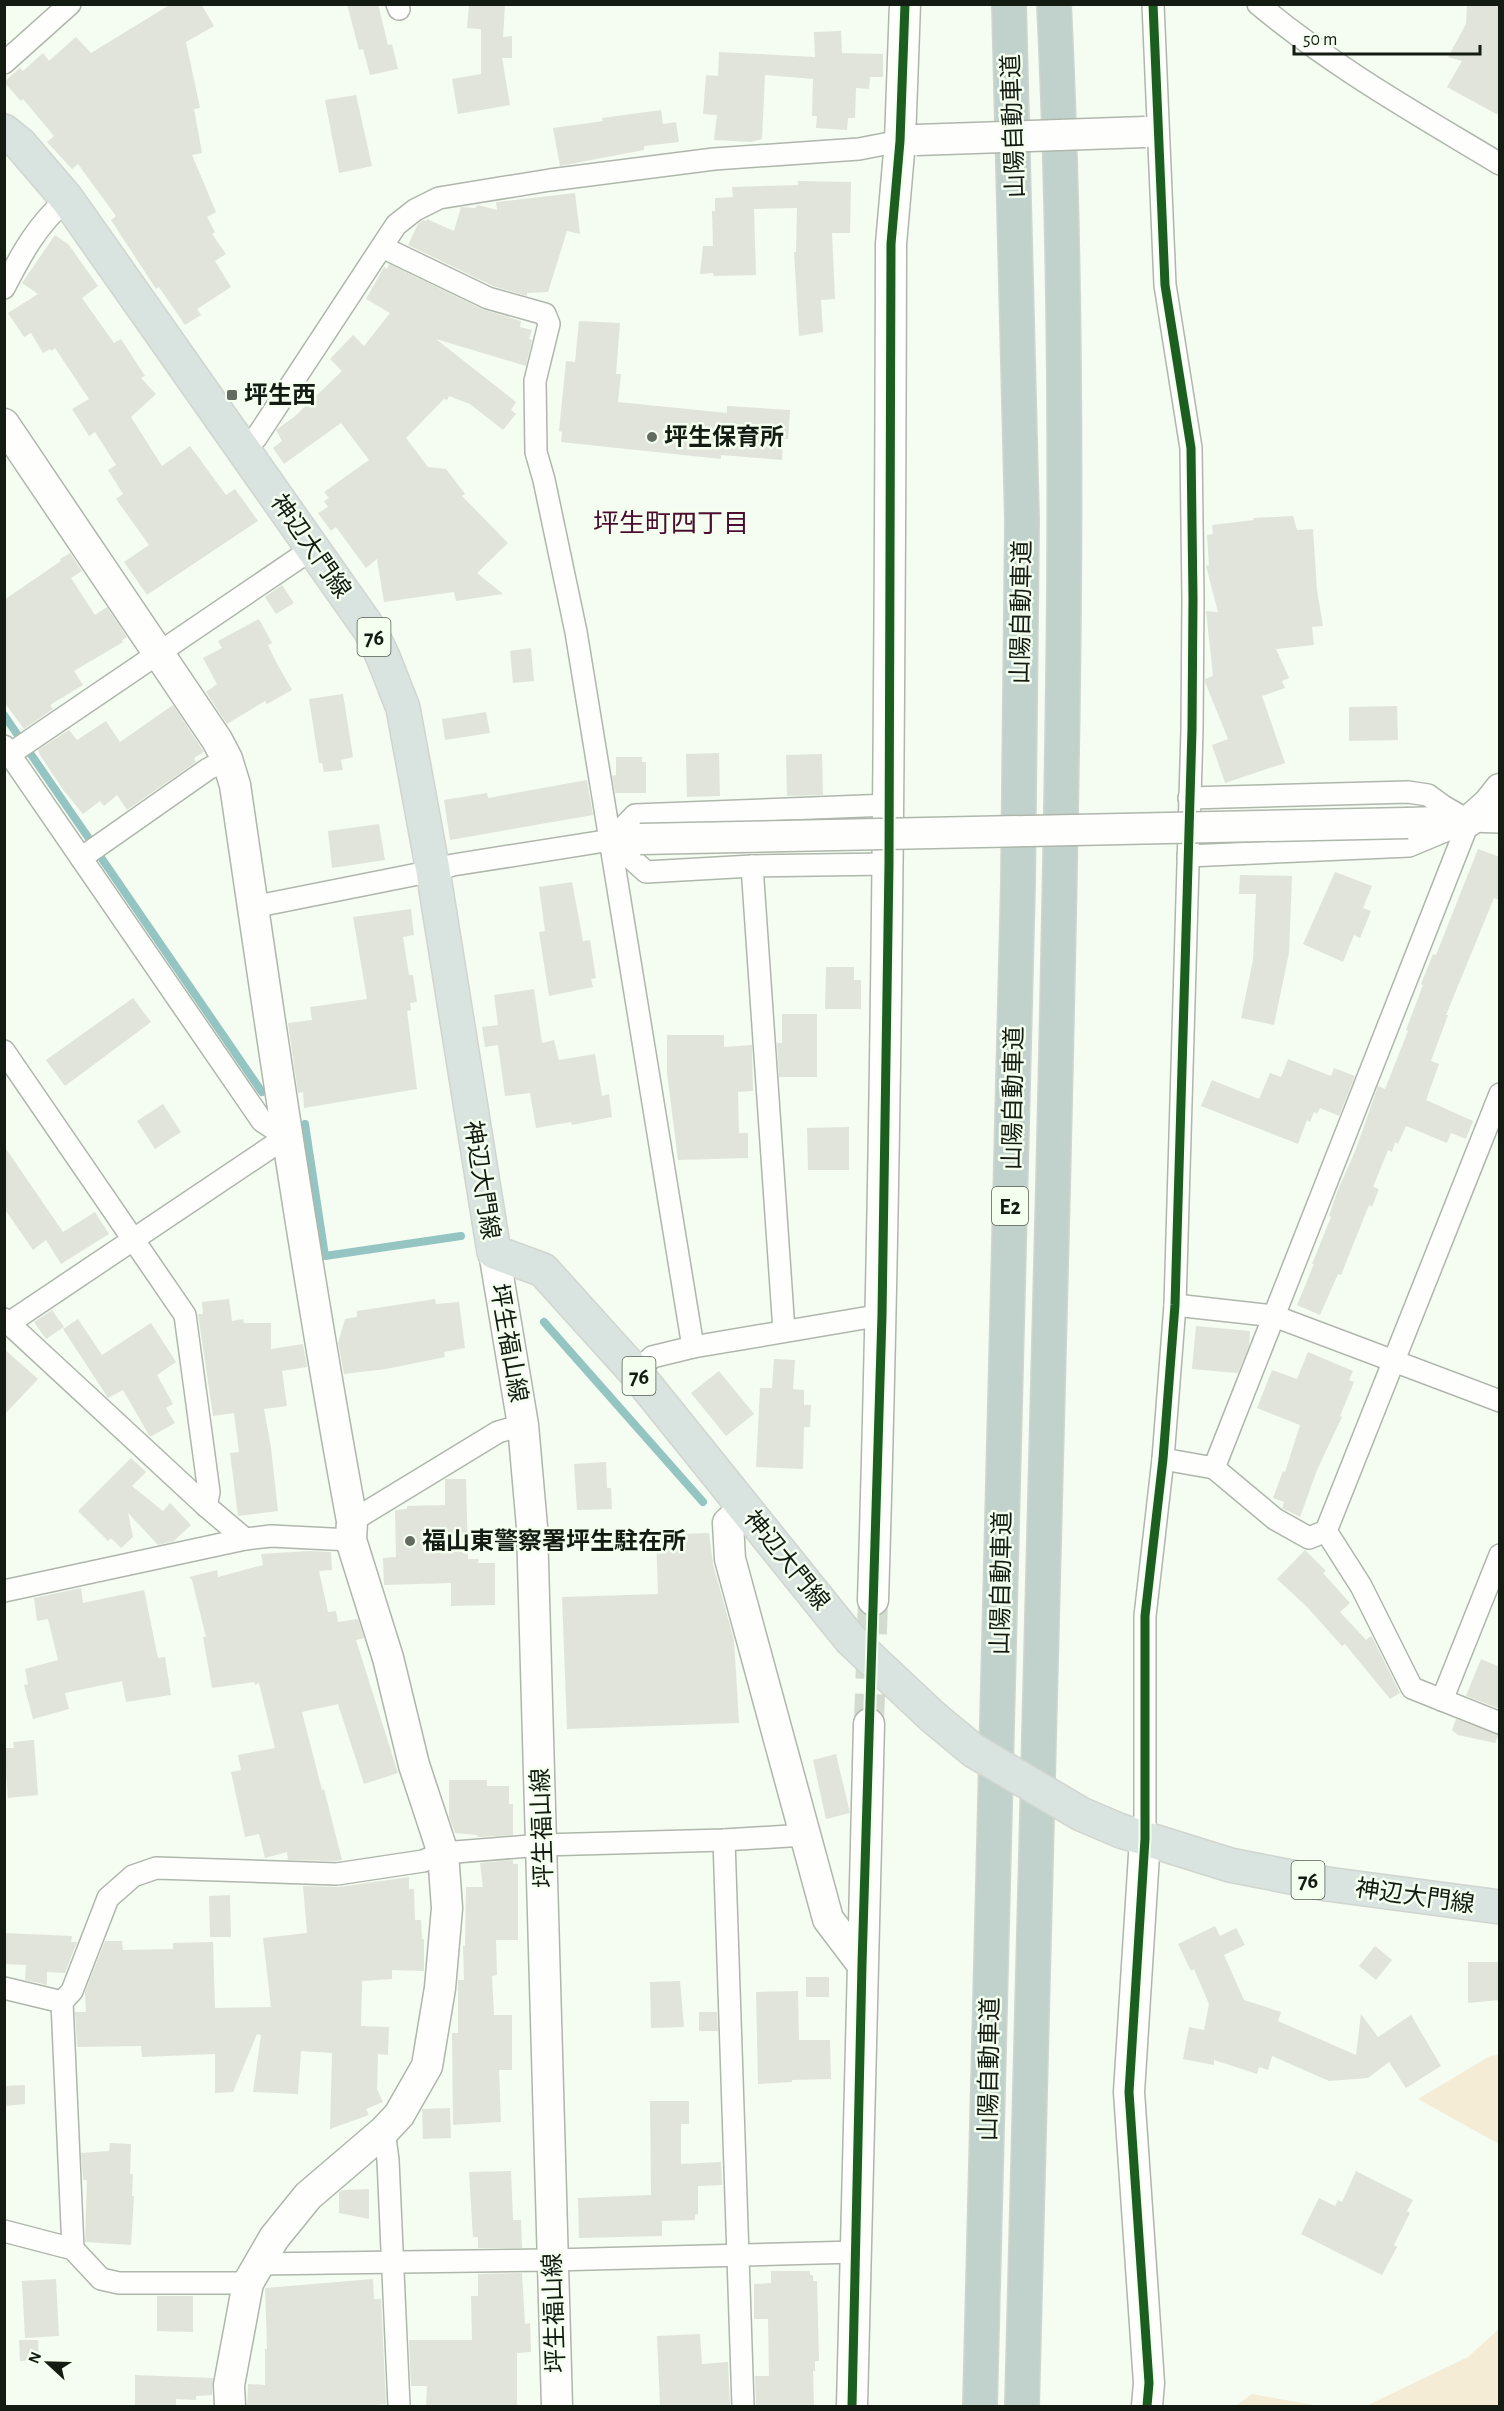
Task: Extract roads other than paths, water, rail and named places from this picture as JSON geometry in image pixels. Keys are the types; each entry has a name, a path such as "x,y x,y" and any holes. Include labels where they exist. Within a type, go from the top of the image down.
{"highway":[{"name":"山陽自動車道","path":"980,2406 1019,848 1022,520 1009,4"},
{"name":"山陽自動車道","path":"1022,2406 1060,885 1065,515 1058,91 1053,4"}],"main road":[{"name":"神辺大門線","path":"4,131 20,144 67,199 370,630 383,657 403,708 433,871 494,1252 543,1269 636,1372 851,1640 933,1717 974,1751 1081,1814 1133,1835 1230,1865 1327,1884 1500,1907"}],"street":[{"path":"4,63 70,4"},
{"path":"873,1600 882,1315 889,864 891,244 908,141 905,4"},
{"path":"1147,2406 1149,2383 1129,2092 1133,1835 1145,1616 1163,1459 1175,1305 1193,598 1191,448 1165,285 1152,132 1153,4"},
{"path":"1258,4 1295,36 1328,58 1500,164"},
{"path":"244,448 256,438 396,225 415,210 439,198 550,180 714,159 859,148 908,141 1152,132"},
{"path":"4,288 28,241 53,211 67,199"},
{"path":"382,247 488,298 545,314 549,324 535,381 536,452 576,632 626,839 693,1347"},
{"path":"4,424 217,740 227,759 235,785 286,1137 351,1531 388,1658 414,1765 443,1853 447,1908 440,1988 427,2066 399,2115 384,2131 308,2196 274,2238 253,2274 229,2385 230,2406"},
{"path":"286,1137 262,1121 6,753 312,549"},
{"path":"81,858 208,769 227,759"},
{"path":"1188,856 1409,846 1469,820 1500,789"},
{"path":"1189,798 1408,792 1428,795 1469,820"},
{"path":"626,839 635,815 889,805"},
{"path":"1214,1468 1469,820"},
{"path":"253,907 453,865 626,839 1469,820 1500,822"},
{"path":"626,839 646,872 752,866 889,864"},
{"path":"752,866 784,1331"},
{"path":"4,1052 185,1315 209,1492 206,1506"},
{"path":"1163,1459 1214,1468 1275,1519 1309,1538 1326,1531 1393,1359 1495,1119 1500,1094"},
{"path":"245,1539 206,1506 7,1321 286,1137"},
{"name":"坪生福山線","path":"494,1252 523,1425 532,1527 557,2406"},
{"path":"1175,1305 1274,1316 1500,1401"},
{"path":"636,1372 652,1357 693,1347 882,1315"},
{"path":"4,1592 245,1539 351,1531 498,1432 523,1425"},
{"path":"744,1508 728,1523 730,1559 828,1919 862,1964"},
{"path":"1326,1531 1361,1586 1412,1688 1500,1723"},
{"path":"1442,1700 1500,1556"},
{"path":"852,2406 869,1724"},
{"path":"73,2249 62,2002 72,1991 108,1898 133,1876 156,1868 337,1874 423,1861 443,1853 542,1845 724,1840 805,1835"},
{"path":"724,1840 743,2406"},
{"path":"816,1876 836,1893 849,1893 864,1876"},
{"path":"4,1989 62,2002"},
{"path":"384,2131 394,2261 399,2406"},
{"path":"4,2231 73,2249 101,2279 119,2283 394,2261 553,2260 855,2252"}],"waterway":[{"path":"4,715 17,734"},
{"path":"30,753 90,840"},
{"path":"100,856 262,1092"},
{"path":"305,1124 325,1256 461,1236"},
{"path":"544,1322 703,1502"}],"tunnel":[{"path":"869,1724 873,1600"}],"place":[{"name":"坪生西","path":"232,395"},
{"name":"坪生保育所","path":"652,437"},
{"name":"福山東警察署坪生駐在所","path":"410,1541"}],"district":[{"name":"坪生町四丁目","path":"671,523"}]}
